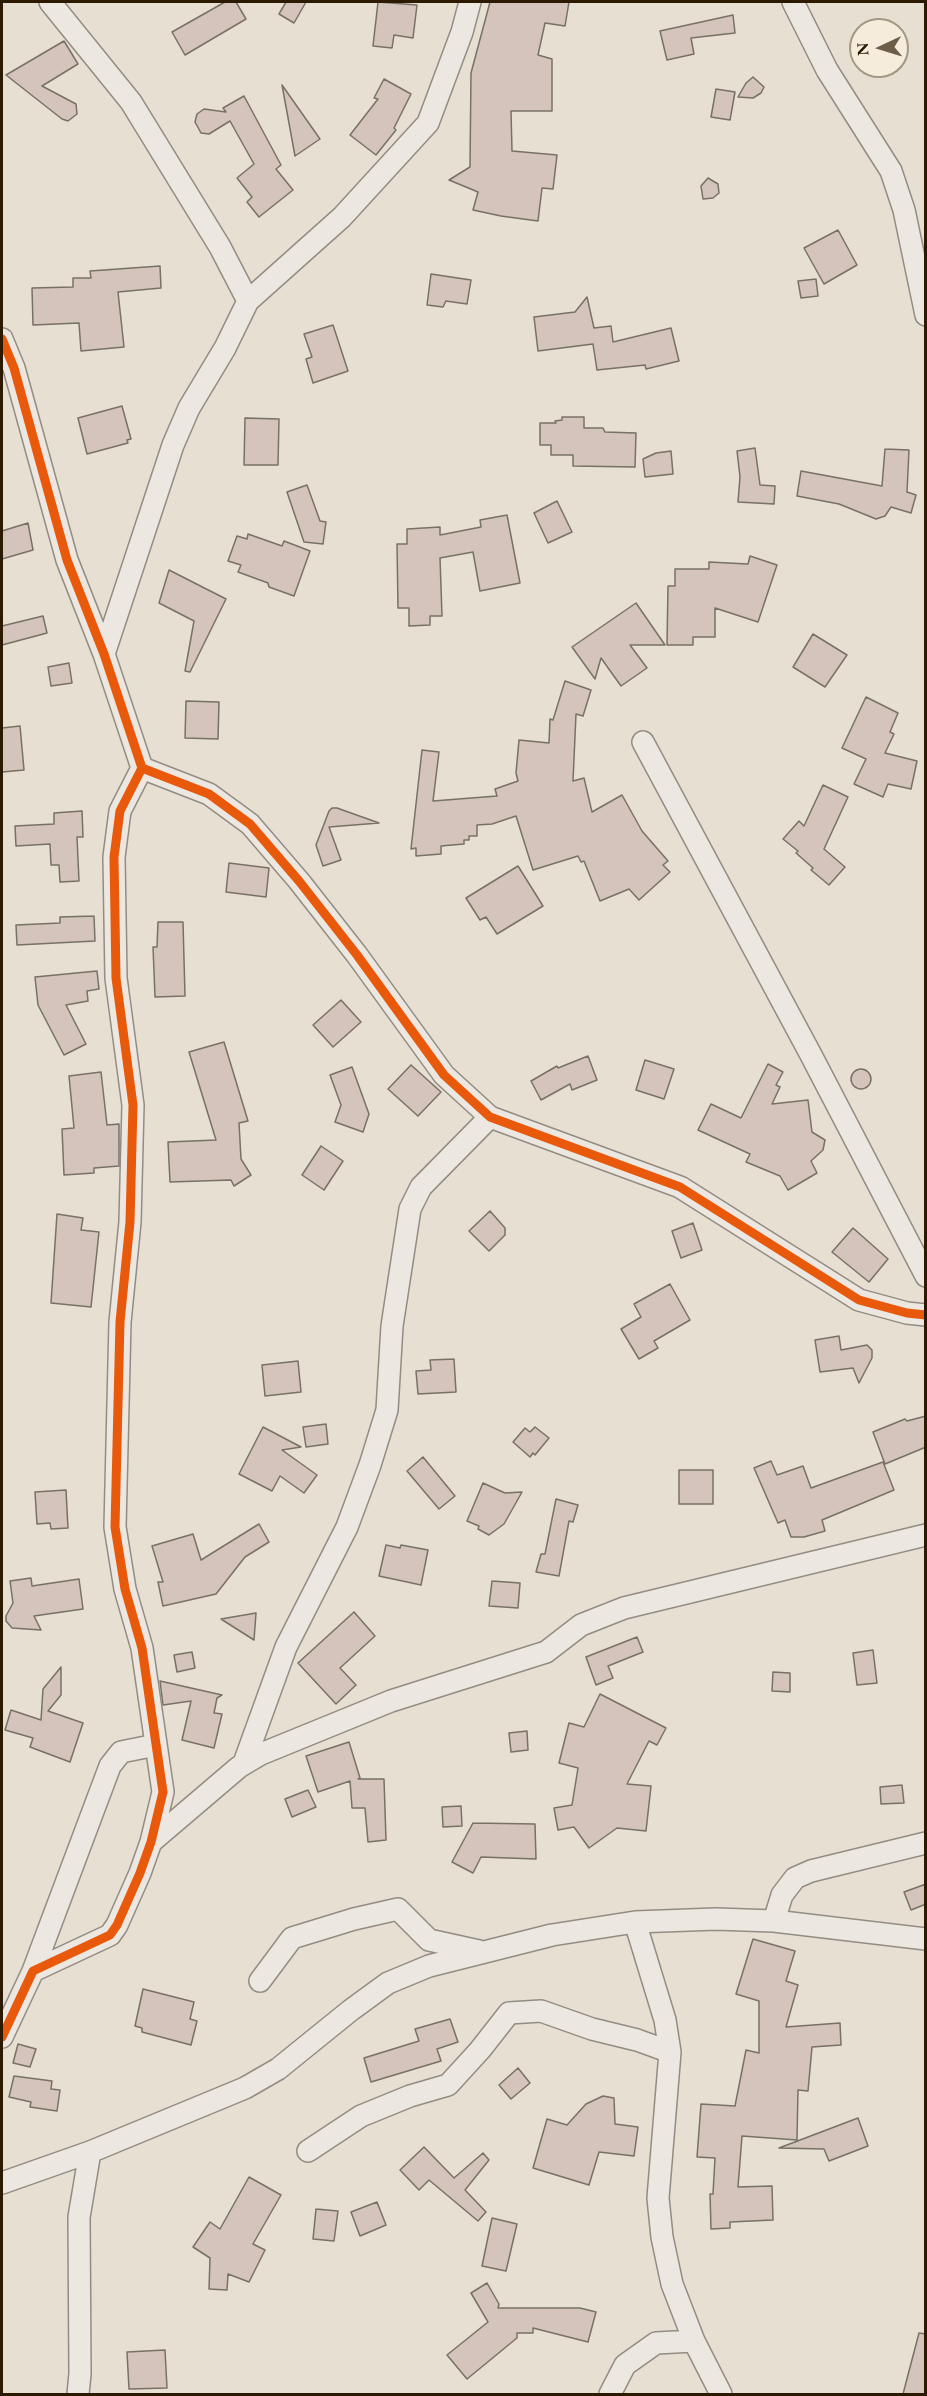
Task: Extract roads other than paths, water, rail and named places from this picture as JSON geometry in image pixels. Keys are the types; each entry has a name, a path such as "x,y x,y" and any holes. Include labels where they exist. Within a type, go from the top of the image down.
{"street":[{"path":"50,2 131,102 220,246 248,301"},
{"path":"104,654 173,445 189,408 225,348 248,301 342,218 428,123 462,32 470,2"},
{"path":"793,2 826,70 891,171 904,210 924,304"},
{"path":"2,339 14,369 68,560 104,654 142,768 120,811 114,856 117,978 133,1106 130,1222 120,1322 115,1527 125,1589 142,1648 163,1792 151,1842 136,1884 110,1935 33,1971"},
{"path":"643,742 811,1055 926,1276"},
{"path":"142,768 209,794 250,824 299,881 357,956 444,1075 490,1117 680,1187 859,1300 907,1313 926,1315"},
{"path":"244,1763 286,1647 347,1527 387,1410 392,1326 410,1209 421,1187 490,1117"},
{"path":"151,1842 244,1763 261,1754 391,1701 546,1652 581,1625 624,1608 926,1535"},
{"path":"2,2037 33,1971 110,1766 121,1752 156,1745"},
{"path":"774,1921 782,1895 795,1878 811,1871 926,1843"},
{"path":"260,1981 292,1938 354,1919 398,1909 429,1940 483,1952"},
{"path":"2,2183 90,2152 245,2088 278,2070 388,1983 429,1966 552,1935 635,1922 716,1919 774,1921 926,1939"},
{"path":"635,1922 665,2020 670,2052 658,2198 662,2237 672,2284 694,2341 721,2394"},
{"path":"308,2151 361,2116 410,2096 448,2085 509,2013 541,2011 670,2052"},
{"path":"78,2394 80,2374 79,2217 90,2152"},
{"path":"610,2394 625,2365 656,2343 694,2341"}]}
